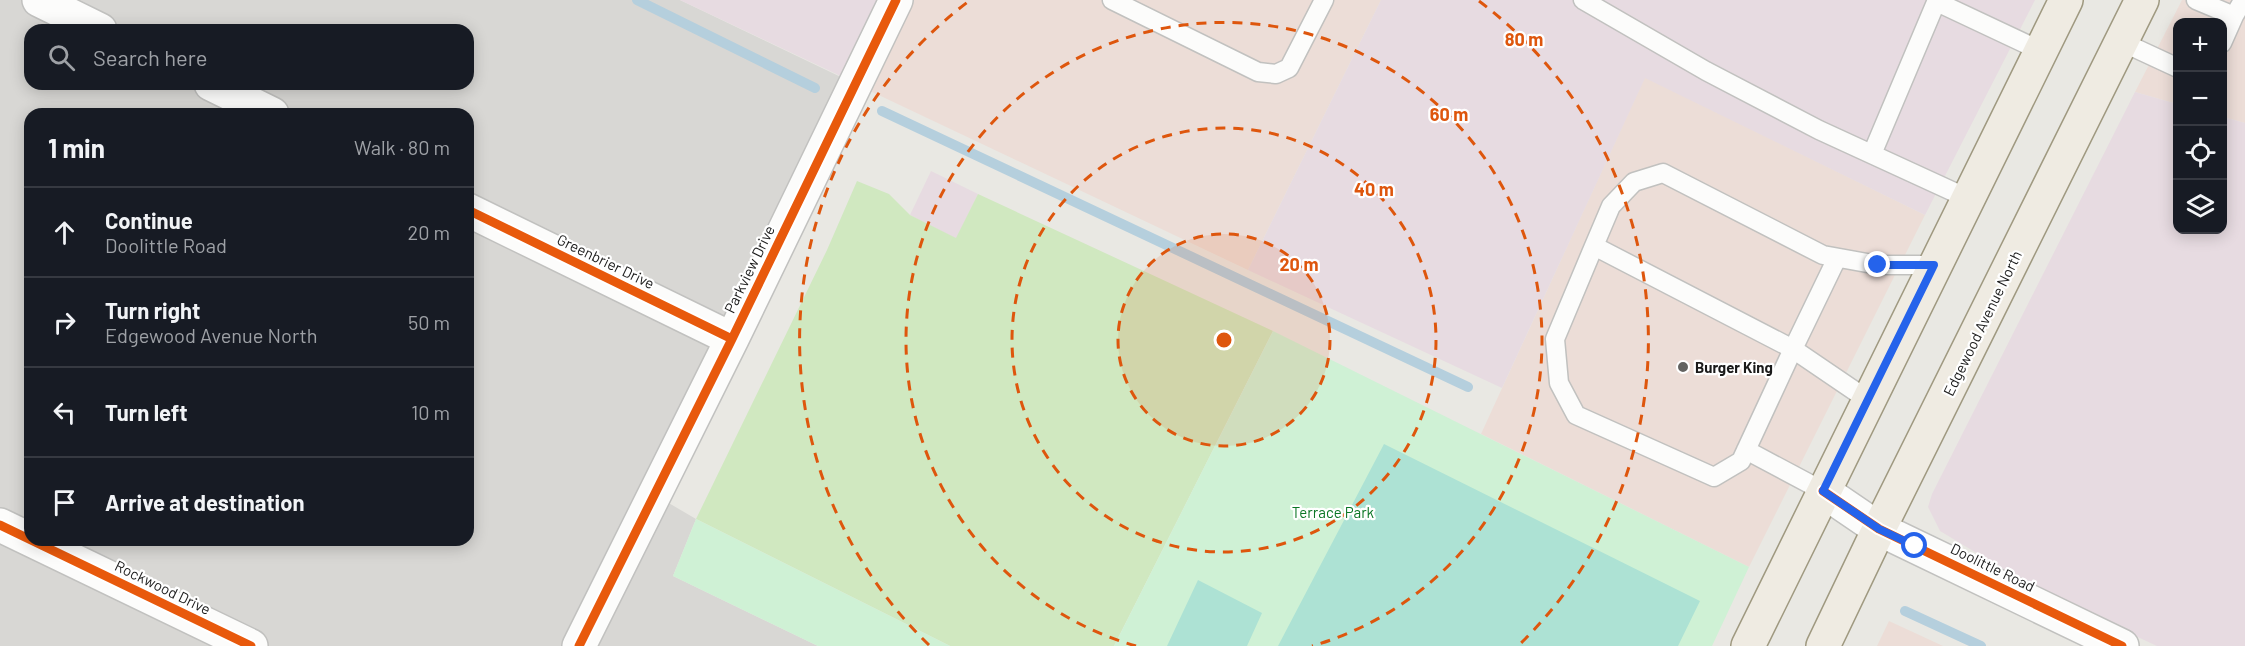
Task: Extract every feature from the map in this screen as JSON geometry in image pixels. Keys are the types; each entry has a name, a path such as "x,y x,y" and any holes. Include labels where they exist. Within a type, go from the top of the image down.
{"main road":[{"path":"1748,646 2066,0"},
{"name":"Edgewood Avenue North","path":"1823,646 2142,0"}],"street":[{"path":"39,0 88,24"},
{"name":"Parkview Drive","path":"579,646 732,339 896,0"},
{"path":"223,90 260,108"},
{"name":"Greenbrier Drive","path":"474,213 732,339"},
{"name":"Doolittle Road","path":"1823,491 1879,529 2122,646"},
{"name":"Rockwood Drive","path":"0,525 24,537"},
{"name":"Rockwood Drive","path":"44,546 251,646"}],"lane":[{"path":"1112,0 1258,72 1276,74 1289,68 1324,0"},
{"path":"1583,0 1706,71 1819,130 1967,198"},
{"path":"2196,0 2240,9 2227,35"},
{"path":"1872,154 1937,1 2041,51"},
{"path":"2122,42 2173,66"},
{"path":"1837,258 1741,461 1714,477 1576,415 1559,383 1555,339 1611,206 1634,182 1663,173 1823,255 1878,265 1934,265"},
{"path":"1594,246 1793,349 1868,400"},
{"path":"1746,450 1823,491"}],"shaded area":[{"path":"0,0 680,0 868,90 667,502 696,519 673,576 818,646 0,646"},
{"path":"680,0 912,0 868,89"},
{"path":"912,0 1381,0 1248,270 868,90"},
{"path":"1381,0 2035,0 1925,215 1645,78 1502,388 1248,270"},
{"path":"2182,0 2245,0 2245,123 2227,118 2227,18 2173,18 2173,103 2135,92"},
{"path":"1645,77 1925,215 1749,567 1481,434"},
{"path":"2135,92 2173,103 2173,234 2227,234 2227,118 2245,123 2245,646 2157,646 2045,594 1940,531 1928,507 1932,494"},
{"path":"931,171 978,194 956,239 910,215"},
{"path":"1889,621 1943,646 1877,646"}],"green space":[{"path":"857,181 889,194 910,215 956,238 978,194 1273,331 1114,646 950,646 696,519 827,250"},
{"name":"Terrace Park","path":"1273,331 1749,567 1712,646 1114,646"},
{"path":"1384,444 1700,601 1678,646 1278,646"},
{"path":"696,519 950,646 818,646 673,576"},
{"path":"1198,580 1262,613 1247,646 1167,646"}],"waterway":[{"path":"637,0 815,88"},
{"path":"882,111 1468,387"},
{"path":"1905,611 1981,646"}],"cycle path":[{"path":"579,646 732,339 896,0"},
{"path":"474,213 732,339"},
{"path":"1823,491 1879,529 2122,646"},
{"path":"0,525 24,537"},
{"path":"44,546 251,646"}],"place":[{"name":"Burger King","path":"1683,367"}],"route":[{"path":"1878,265 1934,265 1823,491 1879,529 1915,546"}]}
